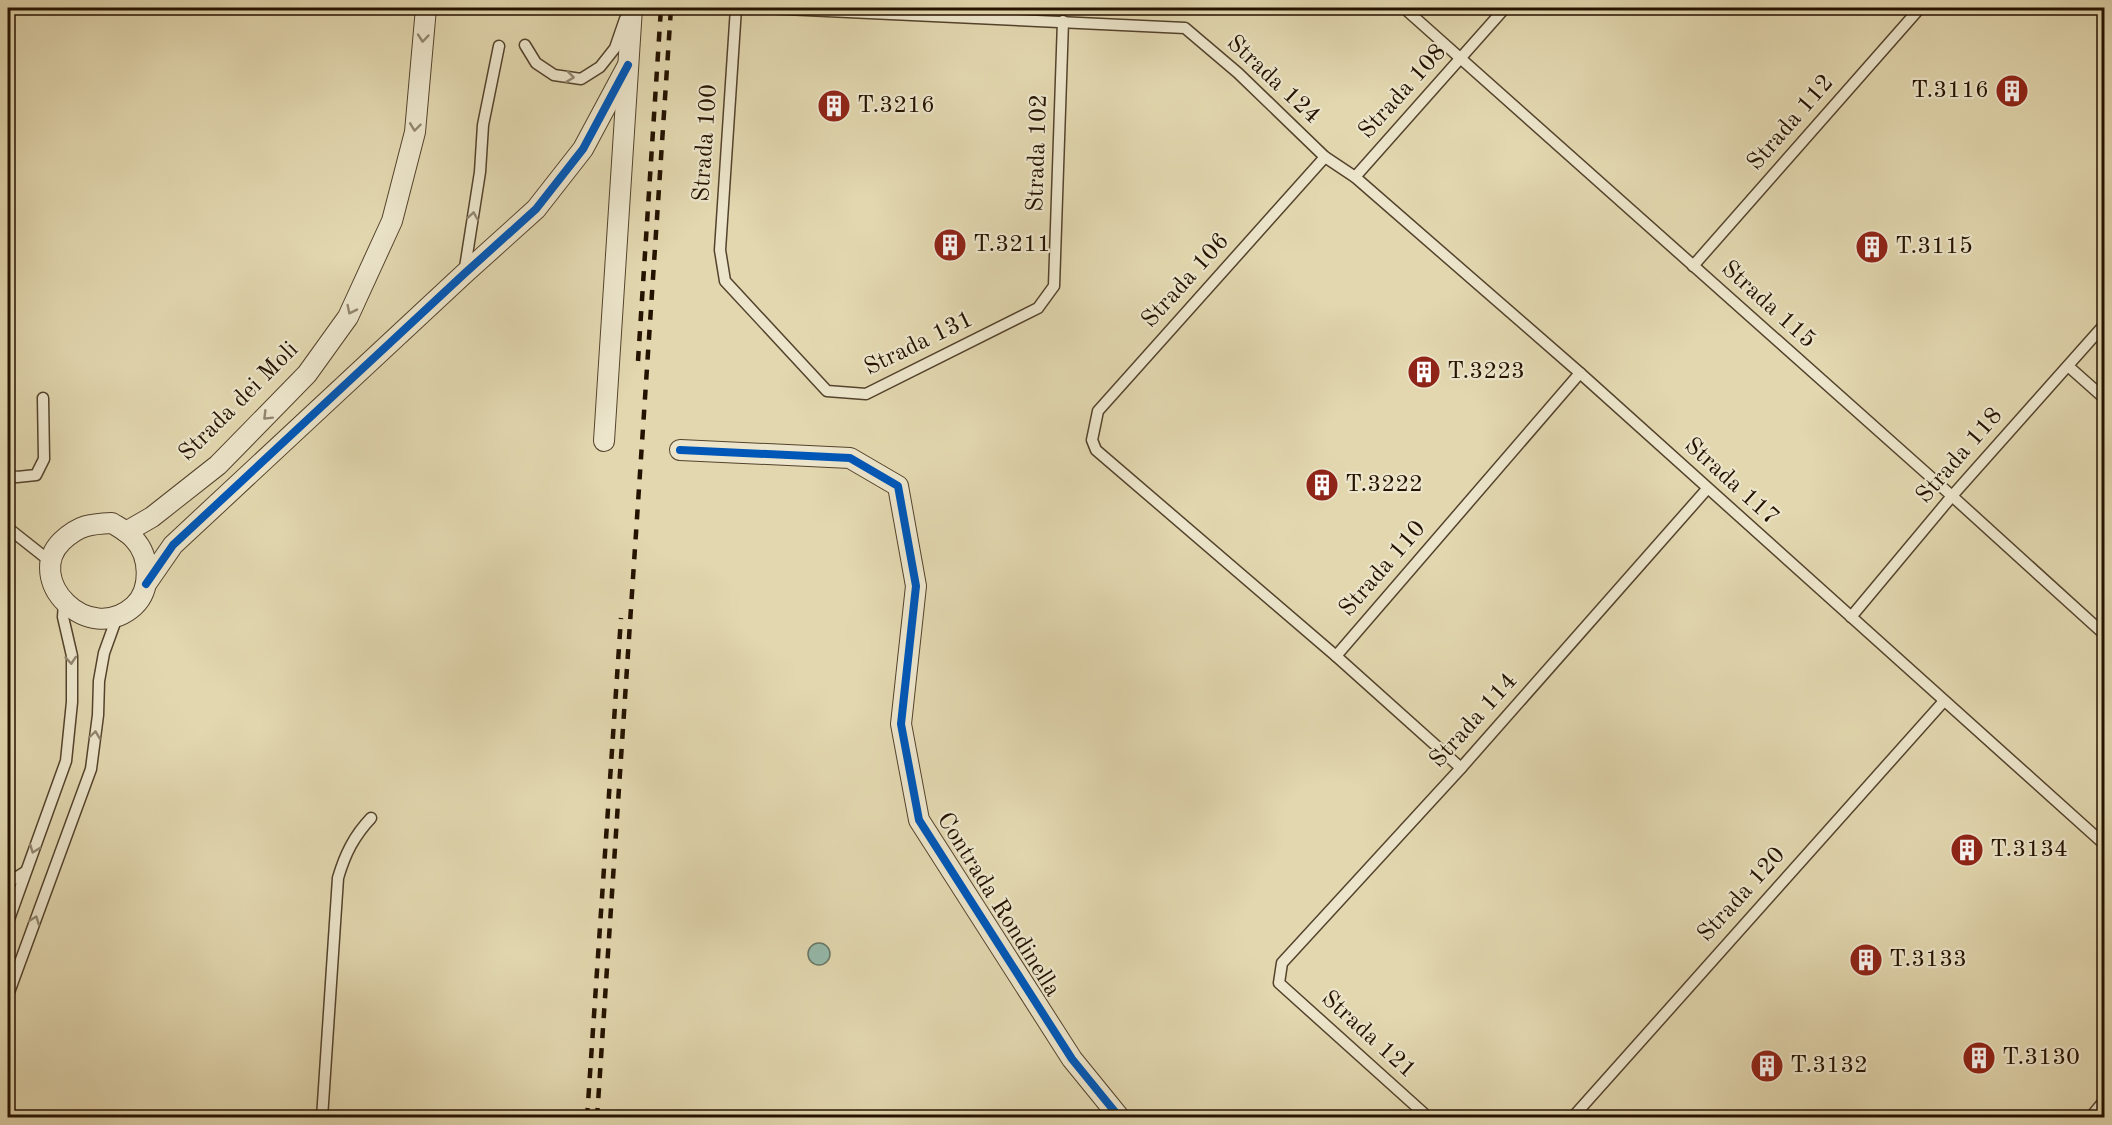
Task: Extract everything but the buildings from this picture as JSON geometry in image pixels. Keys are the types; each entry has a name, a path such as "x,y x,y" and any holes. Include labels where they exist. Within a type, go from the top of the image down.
{"street":[{"name":"Strada dei Moli","path":"126,532 152,516 218,465 308,374 348,317 392,221 415,132 426,8"},
{"path":"604,441 631,8"},
{"path":"146,584 146,561 135,540 112,523 92,524 76,529 55,548 51,562 51,575 54,587 64,603 85,616 100,620 117,617 137,603 146,584 173,545 536,209 583,149 628,65"},
{"name":"Contrada Rondinella","path":"680,450 850,458 898,486 916,586 901,724 919,820 1072,1059 1120,1118"}],"lane":[{"path":"525,45 536,63 554,75 581,79 600,67 615,48 631,8"},
{"name":"Strada 100","path":"725,281 720,250 736,8"},
{"name":"Strada 124","path":"763,8 1185,28 1238,73 1325,158"},
{"name":"Strada 115","path":"1404,8 2104,634"},
{"name":"Strada 108","path":"1355,177 1505,8"},
{"name":"Strada 112","path":"1693,266 1920,8"},
{"name":"Strada 102","path":"1054,286 1063,21"},
{"path":"464,274 480,172 483,125 499,46"},
{"name":"Strada 117","path":"1325,158 1355,177 1580,373 2104,844"},
{"name":"Strada 106","path":"1325,158 1098,411 1092,440 1096,450 1336,656"},
{"name":"Strada 131","path":"725,281 827,390 866,394 1038,308 1054,286"},
{"name":"Strada 118","path":"1851,617 1952,496 2104,325"},
{"path":"2068,366 2104,398"},
{"name":"Strada 110","path":"1336,656 1580,373"},
{"path":"8,475 16,477 36,475 44,459 43,398"},
{"name":"Strada 114","path":"1279,983 1282,963 1461,768 1707,489"},
{"path":"8,528 51,562"},
{"path":"8,922 66,760 72,702 72,656 63,617 64,603"},
{"path":"8,1014 8,994 91,769 98,715 99,681 104,653 117,617"},
{"path":"1336,656 1461,768"},
{"name":"Strada 120","path":"1572,1118 1944,701"},
{"path":"322,1118 338,878 350,844 371,818"},
{"path":"8,883 26,872"},
{"name":"Strada 121","path":"1279,983 1429,1118"},
{"path":"2090,1118 2104,1101"}],"shaded area":[{"path":"819,943 827,946 830,954 827,962 819,965 811,962 808,954 811,946"}],"railway":[{"path":"638,361 661,8"},
{"path":"597,1118 671,8"},
{"path":"587,1118 621,618"}],"cycle path":[{"path":"146,584 173,545 536,209 583,149 628,65"},
{"path":"680,450 850,458 898,486 916,586 901,724 919,820 1072,1059 1120,1118"}],"place":[{"name":"T.3116","path":"2012,91"},
{"name":"T.3216","path":"834,106"},
{"name":"T.3211","path":"950,245"},
{"name":"T.3115","path":"1872,247"},
{"name":"T.3223","path":"1424,372"},
{"name":"T.3222","path":"1322,485"},
{"name":"T.3134","path":"1967,850"},
{"name":"T.3133","path":"1866,960"},
{"name":"T.3130","path":"1979,1058"},
{"name":"T.3132","path":"1767,1066"}]}
